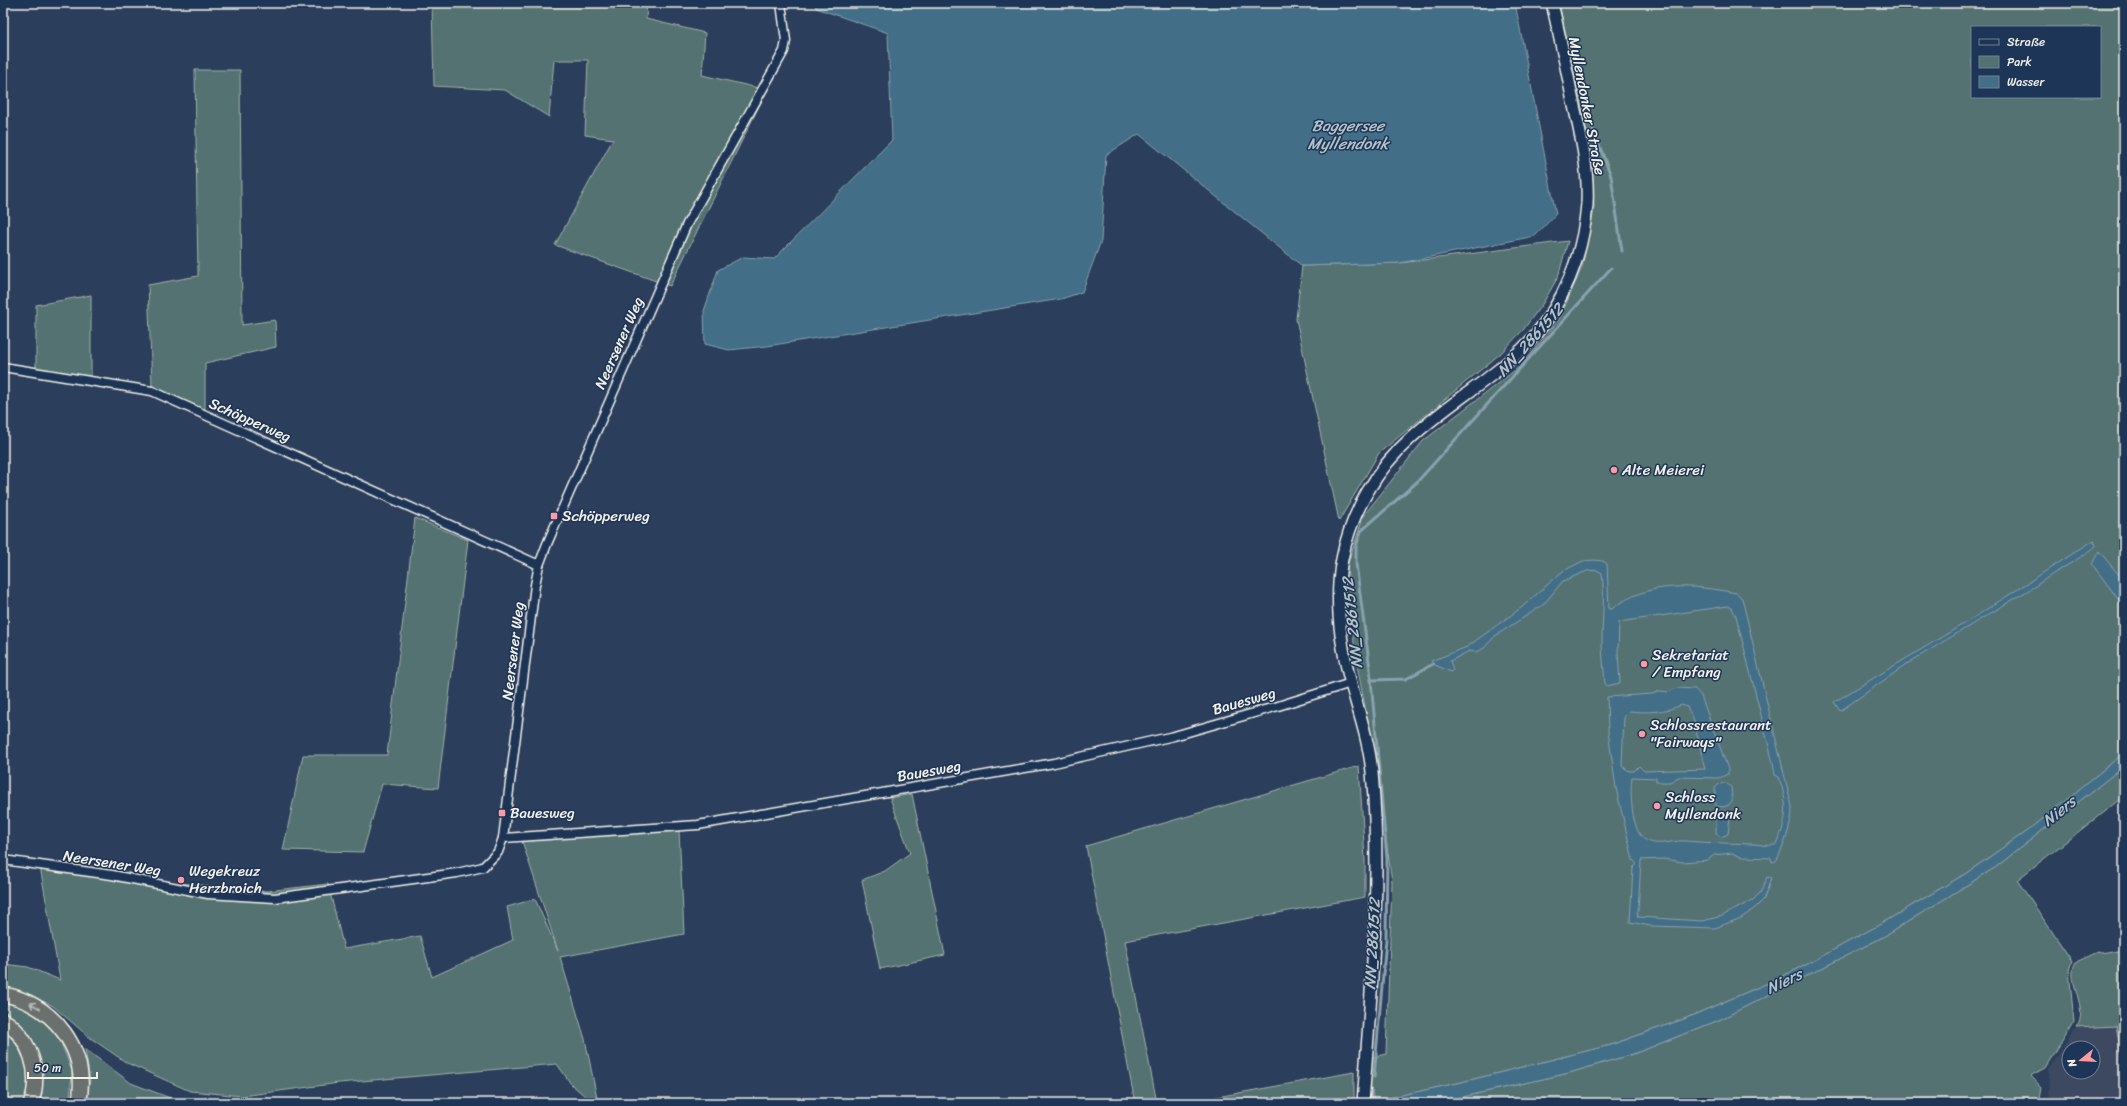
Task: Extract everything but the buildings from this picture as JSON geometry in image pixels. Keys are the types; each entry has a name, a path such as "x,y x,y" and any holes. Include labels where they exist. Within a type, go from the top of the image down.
{"highway":[{"path":"3,994 17,998 37,1007 62,1028 69,1039 79,1063 81,1088 79,1103"},
{"path":"3,1020 22,1038 32,1058 35,1080 31,1103"}],"street":[{"name":"Neersener Weg","path":"3,860 112,875 208,894 274,898 457,873 483,867 498,852 503,838 539,565 573,482 687,224 784,51 786,41 780,3"},
{"name":"Myllendonker Straße","path":"1363,1100 1375,950 1377,866 1370,758 1343,650 1338,620 1340,575 1348,534 1366,494 1392,457 1412,436 1502,367 1533,337 1561,297 1578,256 1585,220 1586,174 1575,109 1552,3"},
{"name":"Schöpperweg","path":"3,367 152,391 539,565"},
{"name":"Bauesweg","path":"503,838 698,825 1054,763 1174,736 1351,683"}],"shaded area":[{"path":"2116,1026 2124,1068 2124,1103 2048,1103 2049,1069 2061,1051 2061,1080 2101,1080 2101,1040 2068,1040 2076,1028"}],"green space":[{"path":"432,3 647,3 646,19 705,33 702,75 767,90 670,286 555,245 613,139 585,135 588,60 554,60 549,117 505,90 434,86"},
{"path":"1559,3 2124,3 2124,753 2034,826 1965,874 1879,925 1804,966 1766,984 1684,1019 1611,1045 1458,1083 1374,1101 1369,1078 1369,1058 1386,1054 1392,882 1374,753 1355,655 1347,566 1364,515 1423,441 1519,367 1559,320 1582,267 1594,210 1592,154"},
{"path":"195,70 240,70 242,325 275,320 276,347 205,363 205,410 152,386 148,285 198,276"},
{"path":"1568,241 1558,277 1543,303 1523,330 1500,354 1379,453 1339,521 1296,319 1302,266 1400,263"},
{"path":"91,295 91,377 36,368 36,305"},
{"path":"415,518 468,540 438,788 382,784 363,852 283,850 303,755 387,755"},
{"path":"1359,766 1365,859 1365,897 1125,941 1157,1103 1135,1103 1086,846"},
{"path":"2124,766 2124,796 2017,880 2072,961 2069,970 2074,1022 2063,1040 2061,1040 2061,1043 2046,1068 2031,1076 2041,1087 2038,1103 1436,1103 1569,1073 1636,1053 1719,1020 1883,937 1996,867"},
{"path":"912,794 945,955 880,969 862,880 885,871 910,853 890,798"},
{"path":"679,830 684,934 560,957 585,1039 598,1103 593,1103 571,1084 557,1064 339,1083 242,1096 190,1091 127,1063 89,1037 53,1006 19,990 3,988 3,964 28,967 60,980 39,861 156,881 267,891 328,884 344,949 420,936 432,977 513,940 507,907 535,899 558,951 522,841"},
{"path":"2124,949 2124,1068 2116,1026 2076,1028 2080,1020 2081,1012 2073,977 2073,969 2076,962 2098,952 2101,953"},
{"path":"3,1001 24,1008 41,1018 60,1040 72,1071 70,1099 68,1103 39,1103 14,1021 3,1011"},
{"path":"3,1027 19,1045 27,1062 28,1079 25,1103 3,1103"},
{"path":"85,1049 131,1083 183,1103 86,1103 90,1080"},
{"path":"1354,1072 1354,1102 1351,1103 1184,1103"}],"water":[{"name":"Baggersee Myllendonk","path":"815,3 1515,3 1556,214 1535,236 1400,263 1302,266 1139,134 1106,155 1101,241 1082,292 1061,299 767,346 729,350 705,344 704,311 718,270 743,257 774,259 892,140 888,33 816,8"},
{"path":"2094,540 2096,546 2082,556 1913,660 1840,711 1834,702 1970,620"},
{"path":"2099,551 2124,581 2124,607 2092,564"},
{"path":"1583,561 1603,561 1607,564 1609,609 1612,609 1641,593 1672,587 1720,590 1736,593 1742,598 1792,807 1791,821 1787,835 1776,861 1772,862 1771,858 1741,857 1732,853 1714,855 1708,860 1683,862 1663,859 1641,860 1637,913 1638,917 1703,921 1722,916 1753,900 1761,892 1767,877 1771,878 1764,899 1755,908 1741,918 1715,928 1650,926 1630,922 1633,868 1637,864 1633,860 1616,788 1608,731 1607,697 1652,694 1660,691 1668,692 1677,688 1695,689 1701,696 1728,769 1728,774 1719,778 1678,777 1670,782 1656,782 1656,778 1632,777 1632,810 1636,827 1644,839 1653,843 1685,841 1756,844 1768,846 1777,844 1781,835 1786,811 1784,795 1779,777 1775,775 1736,616 1732,608 1728,606 1619,622 1618,653 1620,683 1607,686 1605,683 1602,647 1602,573 1597,570 1587,571 1563,581 1543,605 1495,636 1484,648 1477,652 1469,651 1450,661 1453,670 1451,672 1433,664 1431,661 1467,647 1521,608 1563,571","holes":["1681,705 1687,707 1694,721 1705,769 1644,771 1639,766 1634,771 1629,771 1622,766 1624,717 1630,711 1656,711"]},
{"name":"Niers","path":"2124,753 2124,766 1996,867 1883,937 1719,1020 1636,1053 1569,1073 1436,1103 1374,1103 1374,1101 1458,1083 1611,1045 1684,1019 1766,984 1804,966 1879,925 1965,874 2034,826"},
{"path":"1726,783 1731,787 1732,798 1729,805 1723,807 1717,806 1715,803 1715,788 1719,784"},
{"path":"1722,811 1728,811 1730,817 1728,834 1721,837 1716,833 1716,815"}],"waterway":[{"name":"NN_2861512","path":"1585,109 1611,176 1622,251"},
{"name":"NN_2861512","path":"1374,1077 1386,940 1387,859 1370,669 1356,564 1356,547 1361,531 1417,482 1611,268"},
{"path":"1371,680 1406,679 1433,664"},
{"name":"NN_2861512","path":"1371,1092 1371,1103"}],"place":[{"name":"Alte Meierei","path":"1614,470"},
{"name":"Schöpperweg","path":"554,516"},
{"name":"Sekretariat / Empfang","path":"1644,664"},
{"name":"Schlossrestaurant \"Fairways\"","path":"1642,734"},
{"name":"Schloss Myllendonk","path":"1657,806"},
{"name":"Bauesweg","path":"502,813"},
{"name":"Wegekreuz Herzbroich","path":"181,880"}]}
